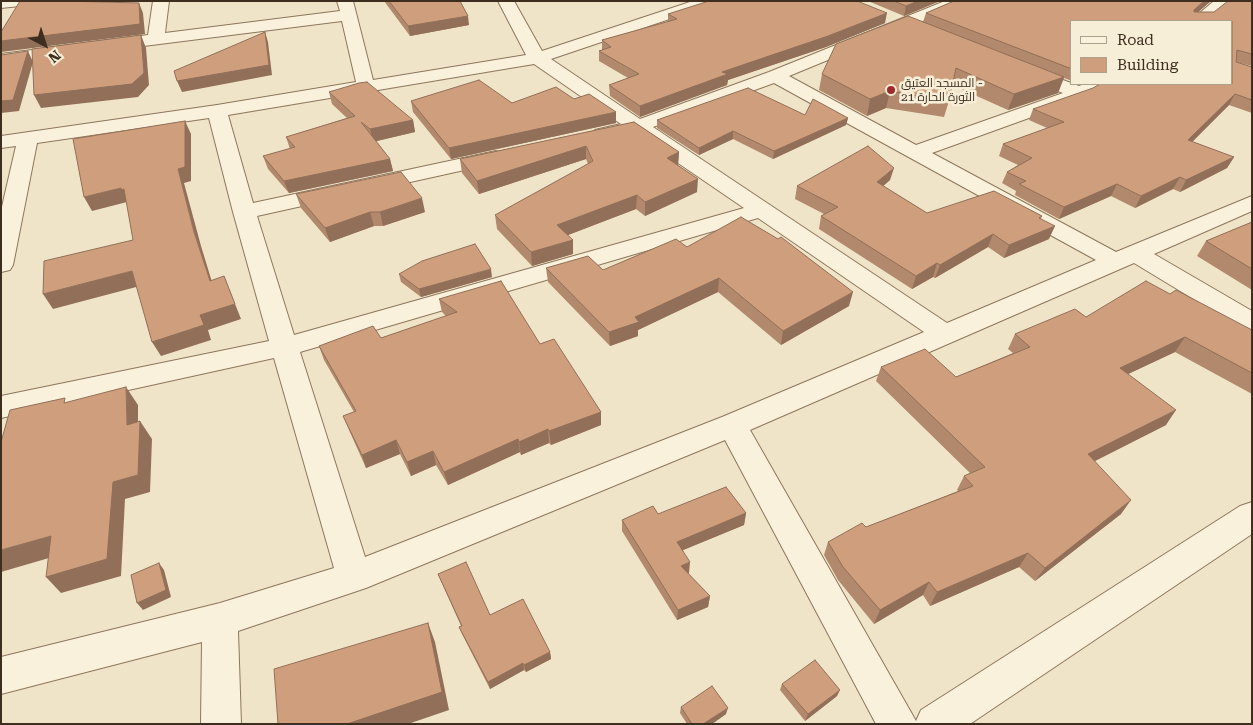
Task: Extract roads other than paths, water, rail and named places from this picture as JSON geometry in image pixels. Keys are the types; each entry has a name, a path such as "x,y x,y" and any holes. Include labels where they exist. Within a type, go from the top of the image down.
{"street":[{"path":"1,3 20,1"},
{"path":"156,40 161,1"},
{"path":"506,1 537,58 944,333"},
{"path":"1,142 217,111 537,58 709,1"},
{"path":"580,138 638,126 775,76 959,1"},
{"path":"1199,20 1224,1"},
{"path":"1,59 156,40 347,8 366,86"},
{"path":"884,16 928,34"},
{"path":"1008,65 1080,93"},
{"path":"775,76 915,152 1127,258 1252,324"},
{"path":"915,152 1080,93 1095,85"},
{"path":"217,111 244,212 354,577"},
{"path":"2,259 28,138"},
{"path":"244,212 513,153"},
{"path":"1,676 220,620 354,577 493,523 732,425 944,333 1127,258 1252,203"},
{"path":"1,407 284,347 762,210"},
{"path":"732,425 898,724"},
{"path":"935,724 1252,516"},
{"path":"220,620 220,724"}],"place":[{"name":"المسجد العتيق - الثورة الحارة 21","path":"891,90"}]}
